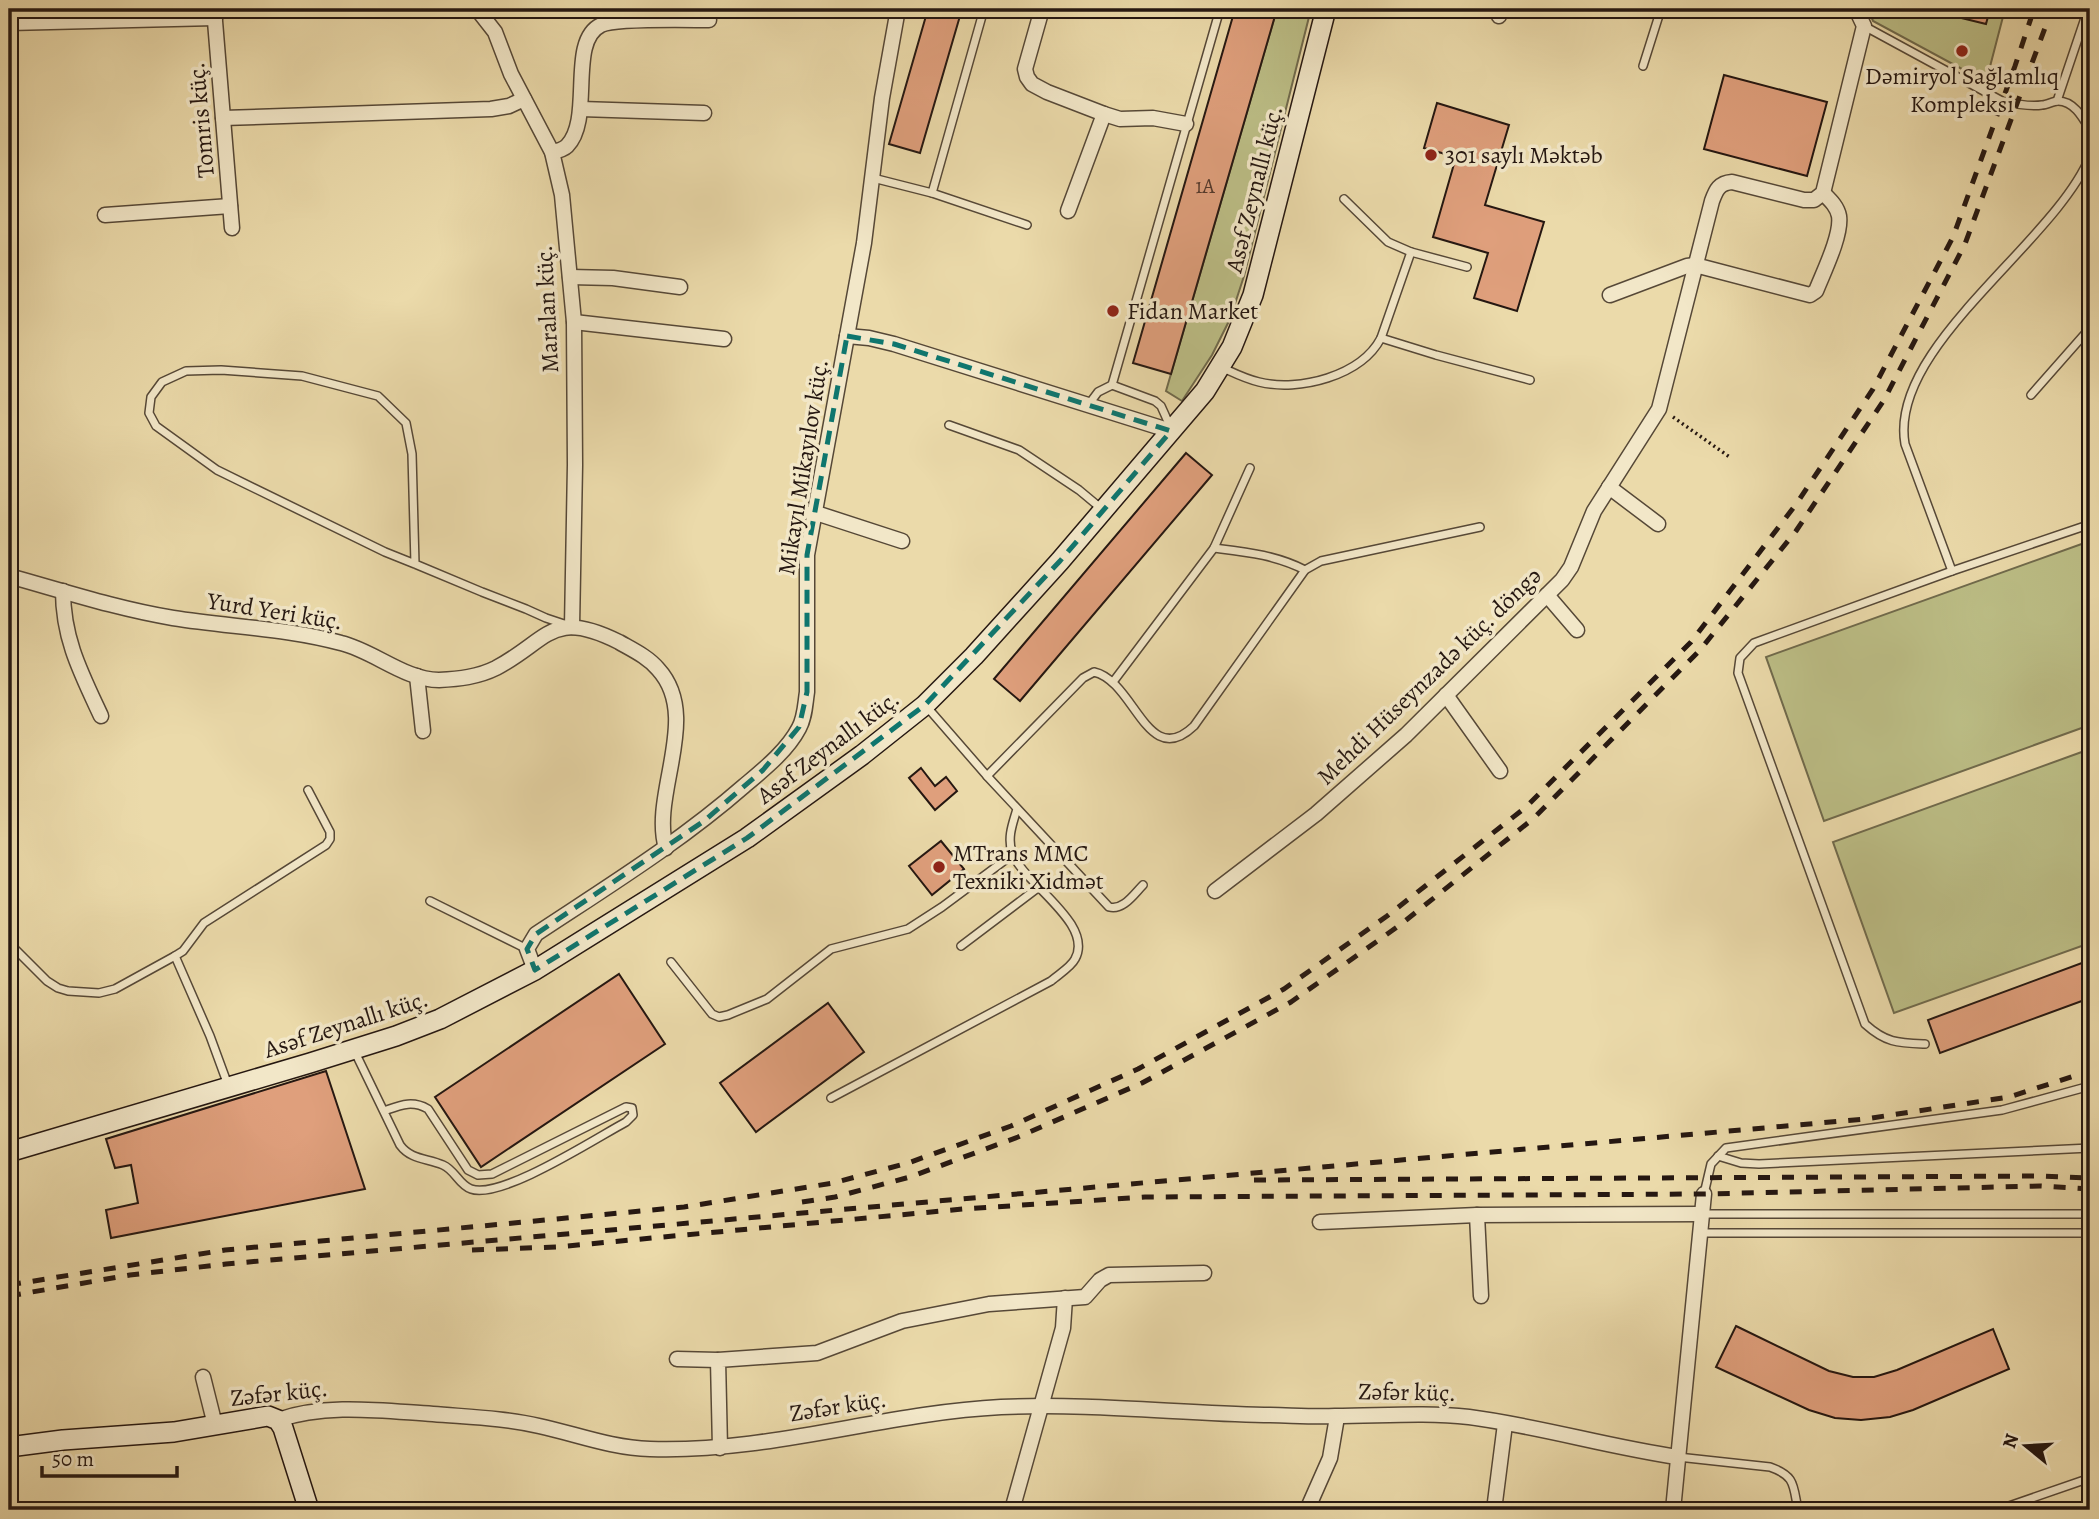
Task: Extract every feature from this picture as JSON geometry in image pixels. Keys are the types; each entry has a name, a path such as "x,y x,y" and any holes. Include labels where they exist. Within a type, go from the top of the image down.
{"main road":[{"name":"Asəf Zeynallı küç.","path":"9,1152 354,1050 440,1020 535,970 747,838 925,705 974,656 1103,510 1205,391 1221,367 1244,322 1253,295 1326,9"},
{"name":"Zəfər küç.","path":"9,1447 174,1432 268,1416 278,1420"},
{"path":"278,1420 309,1510"}],"street":[{"name":"Maralan küç.","path":"477,9 495,32 511,74 552,152 562,195 574,322 572,627"},
{"name":"Mikayıl Mikayılov küç.","path":"527,949 536,934 704,821 763,770 791,741 805,712 806,580 813,512 847,336 898,9"},
{"path":"1042,9 1025,69 1032,84 1104,114 1135,120 1163,119 1186,124"},
{"path":"1610,295 1695,265 1810,295 1816,291 1838,230 1839,216 1835,205 1823,193 1864,26 1856,9"},
{"path":"9,23 215,13"},
{"name":"Tomris küç.","path":"215,13 232,228"},
{"path":"552,152 567,146 573,134 581,109 583,59 586,41 591,32 608,22 709,20"},
{"path":"223,118 491,109 509,106 524,99"},
{"path":"581,109 704,113"},
{"path":"1069,211 1104,114"},
{"name":"Mehdi Hüseynzadə küç. döngə","path":"1215,891 1316,814 1406,735 1562,580 1571,567 1585,530 1609,487 1659,409 1717,189 1723,183 1732,181 1804,200 1814,200 1823,193"},
{"path":"105,215 230,206"},
{"path":"570,277 613,278 680,286"},
{"path":"574,322 724,339"},
{"path":"847,336 894,344 1159,425 1171,431"},
{"path":"1609,487 1658,524"},
{"path":"813,512 902,541"},
{"name":"Yurd Yeri küç.","path":"9,576 173,618 302,634 343,643 417,676 436,680 477,676 505,663 553,630 572,627"},
{"path":"63,591 63,617 67,639 101,716"},
{"path":"1547,595 1577,630"},
{"path":"572,627 609,637 640,653 658,668 669,683 675,709 675,747 662,820 666,848"},
{"path":"417,676 423,731"},
{"path":"1446,695 1500,771"},
{"path":"527,949 535,970"},
{"path":"1673,1510 1703,1194"},
{"path":"1320,1222 1477,1215 1701,1214"},
{"path":"1477,1215 1480,1296"},
{"path":"677,1359 718,1360 817,1353 902,1321 989,1304 1085,1297 1100,1280 1109,1275 1204,1273"},
{"path":"1012,1510 1063,1328 1065,1298"},
{"path":"718,1360 720,1448"},
{"path":"203,1377 215,1425"},
{"name":"Zəfər küç.","path":"278,1420 310,1413 370,1410 511,1421 629,1448 720,1448 956,1412 1040,1407 1142,1408 1222,1414 1337,1417 1400,1413 1444,1415 1505,1424 1609,1446 1678,1457"},
{"path":"1307,1510 1330,1458 1337,1417"},
{"path":"1494,1510 1505,1424"}],"lane":[{"path":"933,193 985,9"},
{"path":"1112,385 1220,9"},
{"path":"1643,66 1661,9"},
{"path":"2057,101 2088,9"},
{"path":"1864,26 2002,101 2042,105 2057,101 2077,109 2090,130"},
{"path":"1952,571 1905,444 1902,429 1909,395 1966,310 2066,197 2081,176 2090,156"},
{"path":"873,178 933,193 1027,225"},
{"path":"1344,199 1388,242 1467,267"},
{"path":"1221,367 1242,377 1273,385 1318,380 1345,372 1362,362 1381,338 1411,251"},
{"path":"2031,395 2090,328"},
{"path":"1381,338 1530,380"},
{"path":"415,565 412,454 405,424 378,396 302,376 221,370 186,371 162,382 151,397 149,413 156,426 217,470 415,565 572,627"},
{"path":"1089,404 1098,392 1112,385 1155,401 1167,416 1171,431"},
{"path":"949,425 1018,450 1079,490 1103,510"},
{"path":"1113,682 1214,548 1250,468"},
{"path":"986,776 1083,678 1094,672 1105,675 1120,687 1152,732 1163,738 1183,737 1194,726 1305,570 1321,561 1480,527"},
{"path":"1925,1044 1895,1042 1878,1036 1866,1024 1738,673 1740,657 1754,643 2082,527"},
{"path":"1214,548 1284,559 1305,570"},
{"path":"925,705 986,776 1109,907 1120,907 1143,885"},
{"path":"9,943 47,981 68,991 99,993 115,989 176,956 183,951 204,923 326,845 330,832 308,790"},
{"path":"831,1098 1051,981 1075,958 1079,946 1071,922 1012,855 1010,832 1017,809"},
{"path":"671,962 712,1014 719,1017 728,1015 767,999 831,949 908,929 1012,855"},
{"path":"961,946 1039,887"},
{"path":"430,901 527,949"},
{"path":"176,956 229,1086"},
{"path":"354,1050 384,1111 406,1153 444,1165 464,1186 473,1191 511,1185 626,1122 632,1115 632,1108 626,1107 492,1174 478,1175 468,1170 428,1109 418,1104 405,1103 384,1111"},
{"path":"1703,1194 1711,1164 1726,1148 2002,1110 2090,1086"},
{"path":"1718,1156 1741,1163 1759,1164 2090,1148"},
{"path":"1701,1214 2090,1214"},
{"path":"1700,1233 2090,1233"},
{"path":"1678,1457 1770,1467 1784,1472 1792,1479 1798,1510"},
{"path":"1986,1510 2009,1506 2090,1478"}],"path":[{"path":"1659,409 1685,423 1731,458"}],"highlighted area":[{"path":"847,336 894,344 1171,431 1060,561 925,705 747,838 535,970 527,949 536,934 704,821 763,770 799,727 807,692 807,555"}],"green space":[{"path":"1277,9 1311,9 1244,276 1230,319 1212,355 1182,401 1166,391"},
{"name":"Dəmiryol Sağlamlıq Kompleksi","path":"1868,9 2005,9 1986,82 1873,21"},
{"path":"2090,541 2090,725 1824,821 1766,657"},
{"path":"2090,749 2090,943 1894,1013 1833,842"}],"building":[{"path":"928,9 962,9 920,153 889,144"},
{"path":"1235,9 1277,9 1171,374 1133,363"},
{"path":"1946,9 1990,9 1986,24 1945,14"},
{"path":"1724,75 1827,102 1807,176 1704,149"},
{"path":"1437,103 1509,125 1485,205 1544,222 1517,311 1474,298 1488,253 1433,237 1456,157 1424,148"},
{"path":"1186,453 1212,475 1020,701 994,679"},
{"path":"921,768 935,786 946,777 957,791 935,810 909,778"},
{"path":"941,841 964,869 932,895 909,866"},
{"path":"2090,960 2090,998 1940,1053 1928,1020"},
{"path":"619,974 665,1044 481,1167 435,1097"},
{"path":"828,1003 864,1052 756,1132 720,1083"},
{"path":"326,1071 365,1189 111,1238 106,1210 138,1203 131,1165 115,1168 106,1139"},
{"path":"1736,1326 1829,1371 1853,1377 1874,1377 1897,1370 1993,1329 2009,1369 1913,1410 1890,1417 1861,1420 1835,1418 1809,1410 1716,1367"}],"railway":[{"path":"9,1285 225,1250 684,1207 833,1183 908,1163 1011,1126 1138,1069 1284,989 1387,916 1526,807 1691,642 1797,503 1873,389 1953,237 2034,9"},
{"path":"802,1202 835,1197 910,1177 1018,1137 1142,1083 1291,1002 1400,925 1534,818 1700,650 1796,531 1884,400 1965,244 2052,9"},
{"path":"9,1296 130,1275 226,1264 1865,1119 2009,1097 2090,1071"},
{"path":"1254,1180 2042,1176 2090,1178"},
{"path":"472,1250 556,1247 963,1209 1145,1197 1704,1194 2040,1186 2090,1189"}],"place":[{"name":"Dəmiryol Sağlamlıq Kompleksi","path":"1962,51"},
{"name":"301 saylı Məktəb","path":"1431,155"},
{"name":"Fidan Market","path":"1113,311"},
{"name":"MTrans MMC Texniki Xidmət","path":"939,867"}]}
